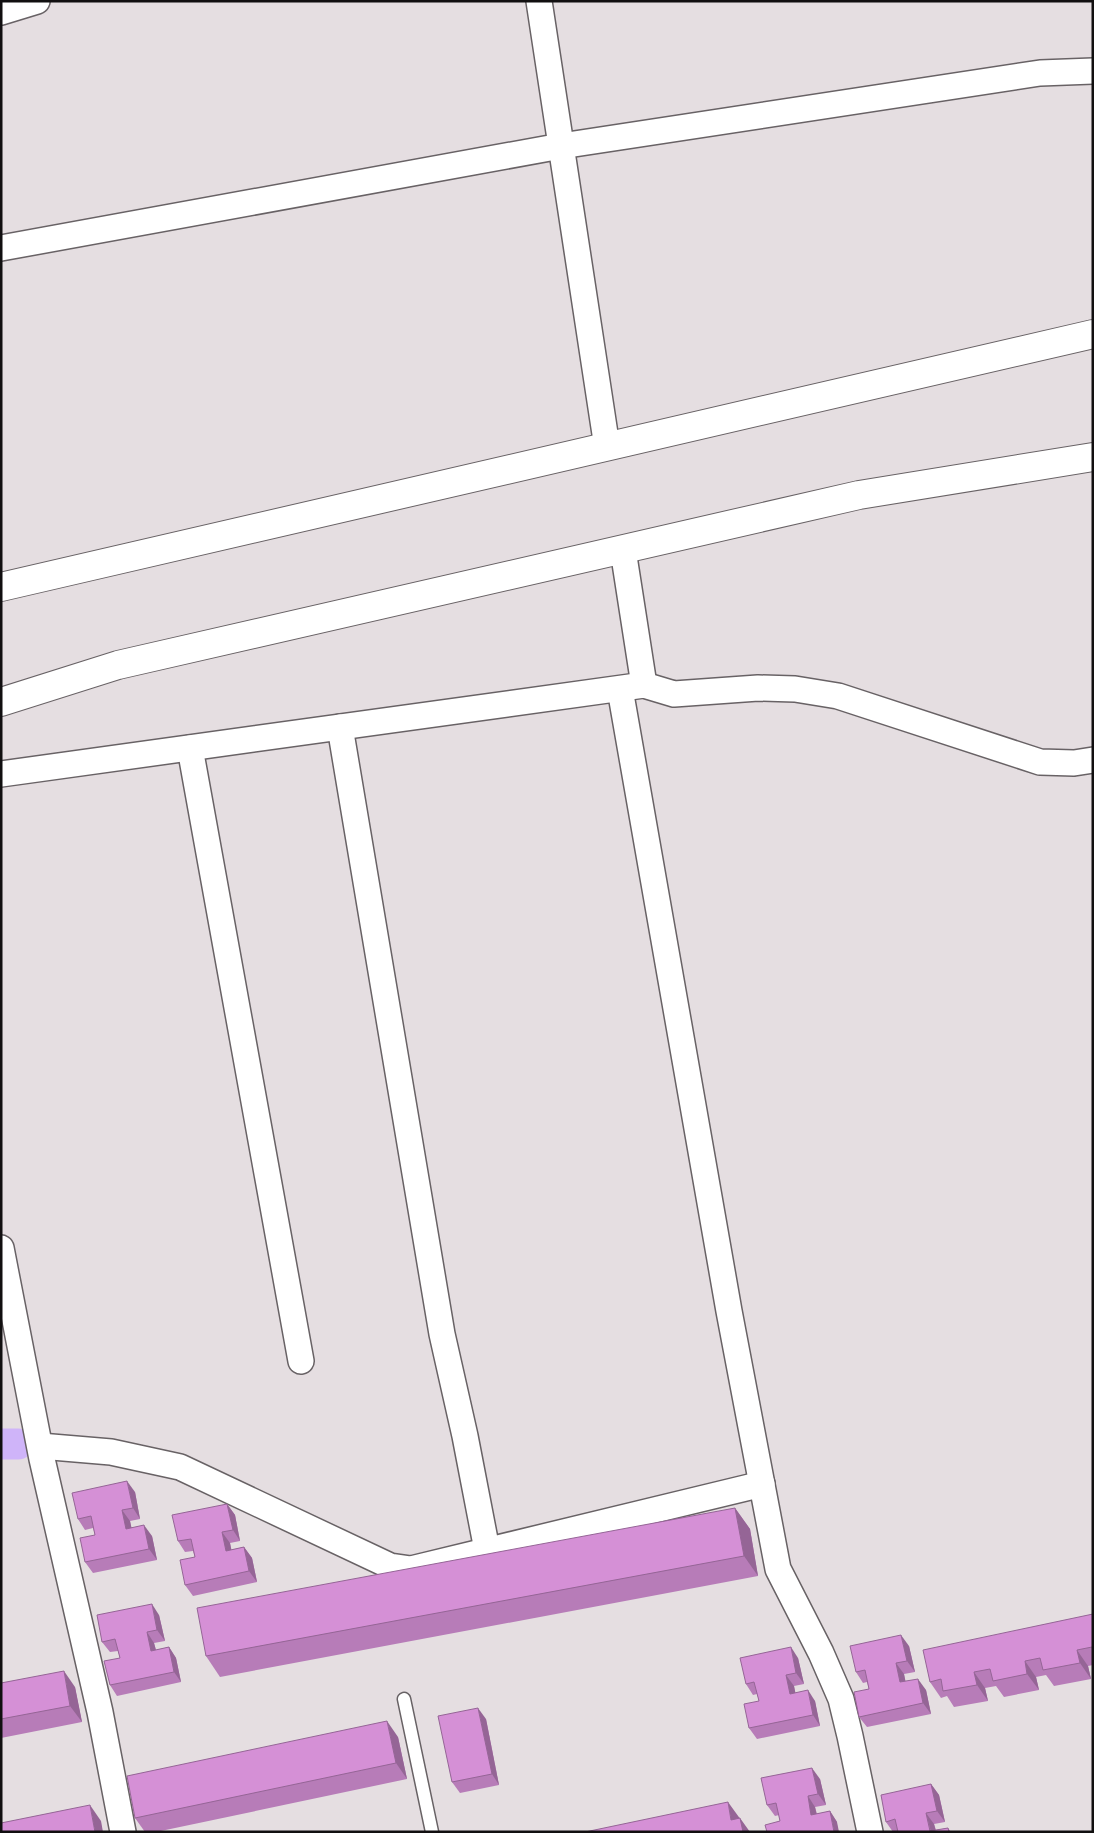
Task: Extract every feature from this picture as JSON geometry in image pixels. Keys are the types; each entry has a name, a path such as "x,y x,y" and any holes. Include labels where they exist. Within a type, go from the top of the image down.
{"street":[{"path":"1,12 37,1"},
{"path":"539,1 608,447"},
{"path":"1,248 561,146 1040,72 1093,71"},
{"path":"1,587 1093,334"},
{"path":"1,702 118,665 859,495 1093,457"},
{"path":"623,550 644,685"},
{"path":"1,774 644,685 674,694 758,688 795,689 838,696 1040,762 1074,763 1093,760"},
{"path":"620,689 728,1301 778,1569 821,1653 841,1699 870,1832"},
{"path":"340,727 442,1334 465,1436 487,1550"},
{"path":"190,748 301,1361"},
{"path":"1,1248 40,1446 100,1712 123,1832"},
{"path":"40,1446 111,1452 180,1466 390,1566 411,1568 762,1484"}],"lane":[{"path":"404,1699 432,1832"}],"building":[{"path":"127,1481 133,1508 122,1510 126,1529 144,1525 149,1549 85,1562 80,1538 95,1535 91,1516 78,1519 72,1493"},
{"path":"227,1504 233,1530 222,1532 226,1551 244,1547 249,1571 185,1585 180,1560 195,1557 191,1539 178,1541 172,1515"},
{"path":"735,1508 744,1556 206,1656 197,1608"},
{"path":"152,1604 157,1630 147,1632 151,1651 169,1647 174,1672 110,1685 104,1661 120,1658 115,1639 102,1642 97,1615"},
{"path":"1093,1614 1093,1651 1092,1647 1077,1650 1080,1663 1043,1670 1040,1658 1025,1661 1027,1674 993,1681 990,1669 974,1672 977,1685 943,1691 941,1679 930,1682 923,1650"},
{"path":"901,1635 907,1661 896,1663 900,1682 918,1679 923,1703 859,1717 854,1692 869,1689 865,1670 856,1672 850,1646"},
{"path":"791,1647 796,1673 786,1675 790,1694 808,1690 813,1715 749,1728 744,1704 759,1701 754,1682 746,1684 740,1658"},
{"path":"64,1671 70,1706 1,1719 1,1683"},
{"path":"478,1708 492,1774 452,1782 438,1716"},
{"path":"387,1721 396,1763 135,1818 127,1776"},
{"path":"812,1768 818,1794 808,1796 811,1815 830,1811 834,1832 767,1832 765,1825 780,1821 776,1803 767,1805 761,1778"},
{"path":"931,1784 937,1811 926,1813 930,1831 948,1828 949,1832 898,1832 895,1819 886,1822 881,1795"},
{"path":"728,1802 731,1820 740,1818 743,1832 585,1832"},
{"path":"90,1805 95,1832 1,1832 1,1823"}],"waterway":[{"path":"1,1444 18,1444"}]}
